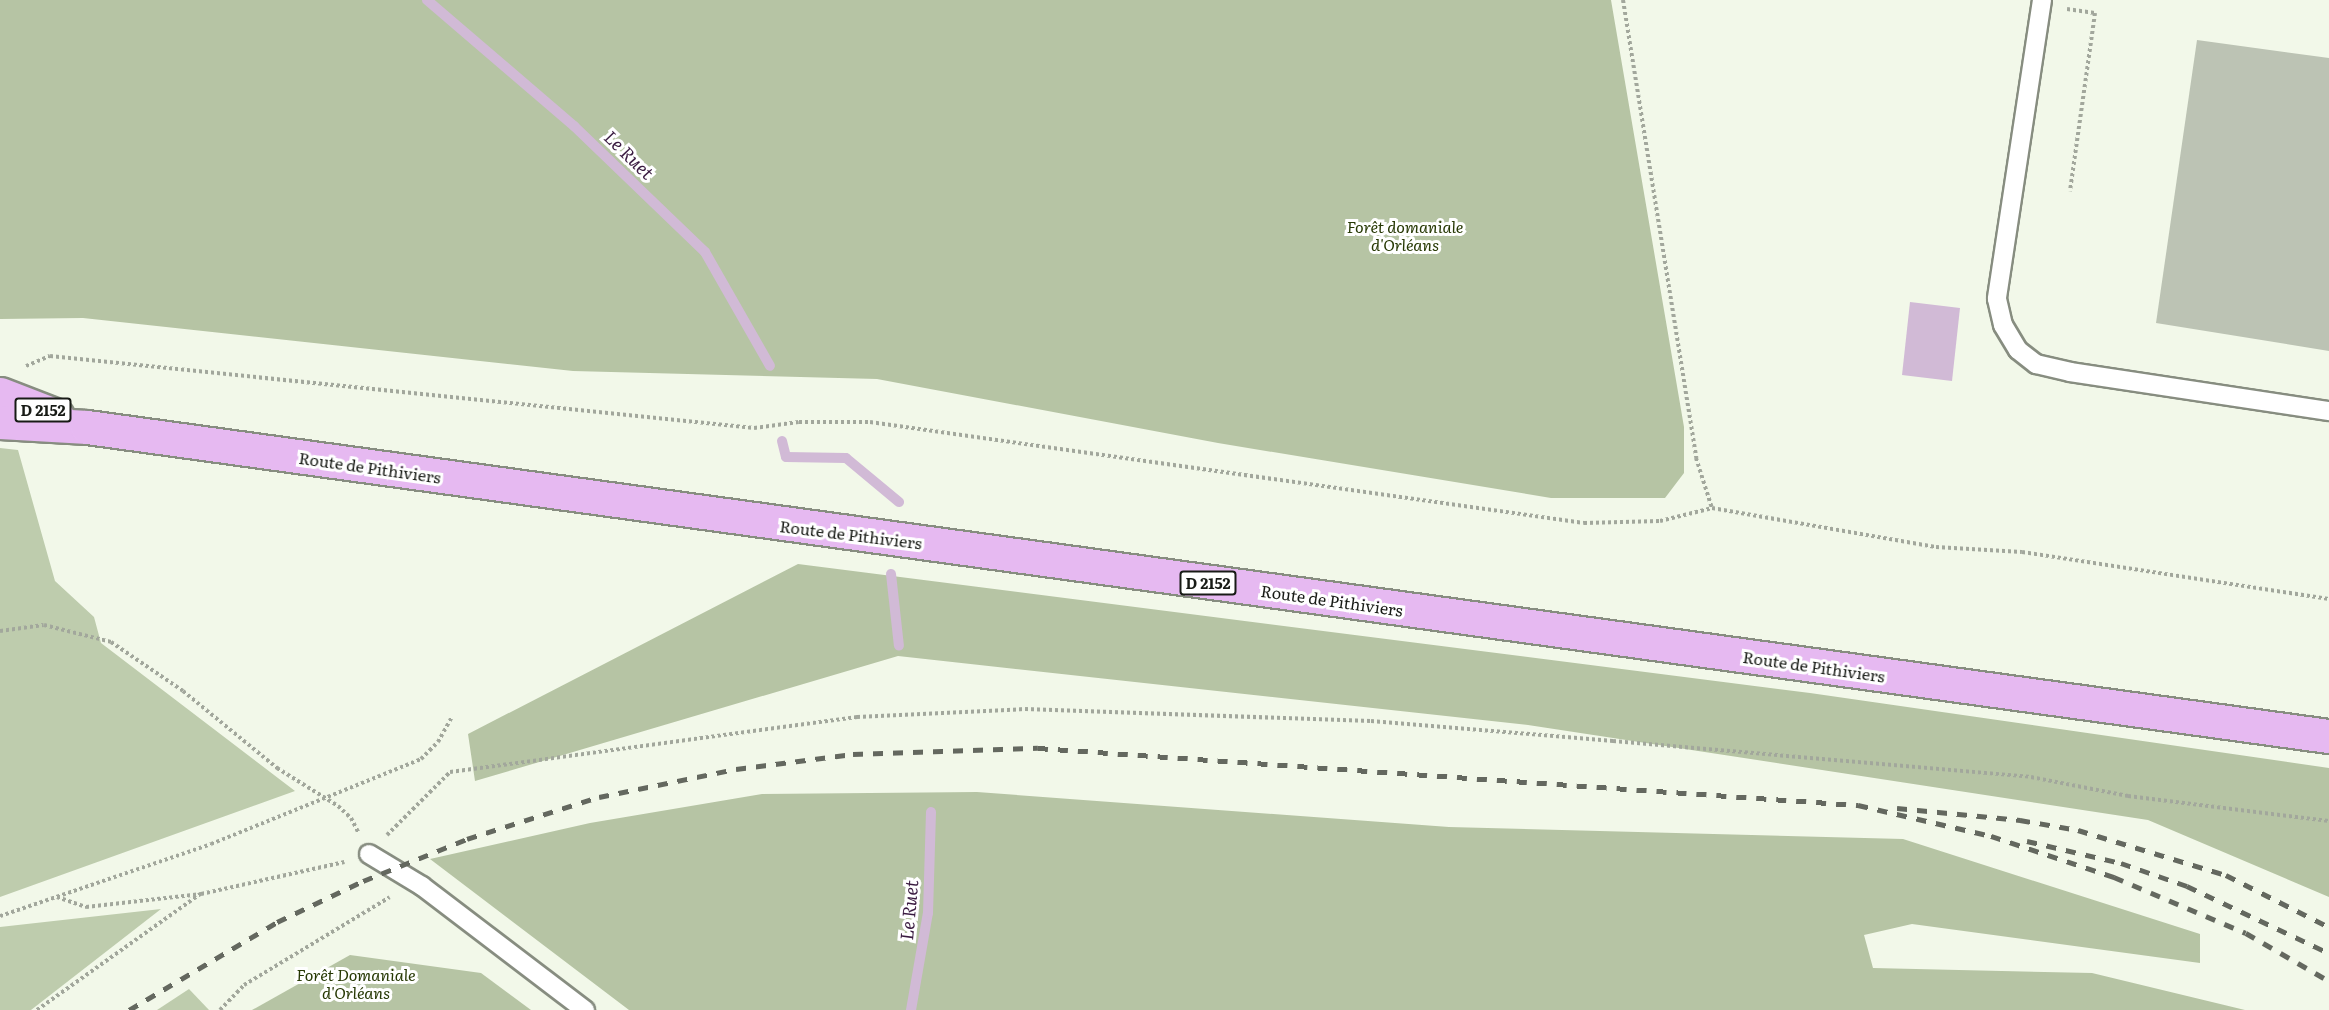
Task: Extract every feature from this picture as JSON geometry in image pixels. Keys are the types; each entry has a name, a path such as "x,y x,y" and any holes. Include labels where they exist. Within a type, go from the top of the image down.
{"main road":[{"name":"Route de Pithiviers","path":"2,404 87,427 2329,736"}],"lane":[{"path":"2041,3 1997,299 2003,325 2018,350 2036,364 2070,372 2329,411"},
{"path":"369,854 411,879 585,1010"}],"path":[{"path":"1623,0 1696,458 1712,508"},
{"path":"2041,3 2095,13 2070,191"},
{"path":"2,404 24,366 50,356 754,428 799,422 870,422 1584,523 1660,521 1712,508 1924,546 2022,552 2329,599"},
{"path":"0,631 44,625 111,642 183,691 277,768 326,798 351,818 369,854"},
{"path":"57,897 86,907 201,894 369,854 450,772 857,717 1025,710 1371,721 1613,741 2031,777 2128,796 2329,821"},
{"path":"0,916 211,844 421,759 438,742 452,717"},
{"path":"220,1010 244,985 400,891 411,879"},
{"path":"37,1010 201,894"}],"green space":[{"name":"Forêt domaniale d'Orléans","path":"0,0 1611,0 1684,427 1684,473 1665,498 1551,498 1218,443 877,379 573,371 83,318 0,319"},
{"path":"0,448 18,450 55,581 94,617 101,643 295,791 0,897"},
{"path":"798,564 1810,693 2329,768 2329,897 2148,820 1528,725 898,656 475,781 468,734"},
{"path":"977,792 1449,827 1903,839 2200,934 2200,963 1912,924 1864,935 1873,968 2092,973 2245,1010 629,1010 430,859 590,823 762,794"},
{"path":"161,909 31,1010 0,1010 0,927"},
{"name":"Forêt Domaniale d'Orléans","path":"350,955 481,973 531,1010 252,1010"},
{"path":"189,989 209,1010 157,1010"}],"shaded area":[{"path":"1910,302 1960,308 1952,381 1902,375"}],"building":[{"path":"2197,40 2329,58 2329,351 2156,323"}],"waterway":[{"name":"Le Ruet","path":"427,0 574,126 705,252 770,366"},
{"name":"Le Ruet","path":"782,441 786,457 846,458 899,502"},
{"name":"Le Ruet","path":"891,574 899,646"},
{"name":"Le Ruet","path":"911,1010 928,913 931,812"}],"railway":[{"path":"129,1010 277,922 363,881 467,839 599,797 736,769 853,754 1038,748 1858,805 1991,836 2114,877 2246,933 2329,981"},
{"path":"1897,808 2020,820 2078,830 2226,875 2329,927"},
{"path":"2027,841 2121,863 2187,886 2329,953"}]}
